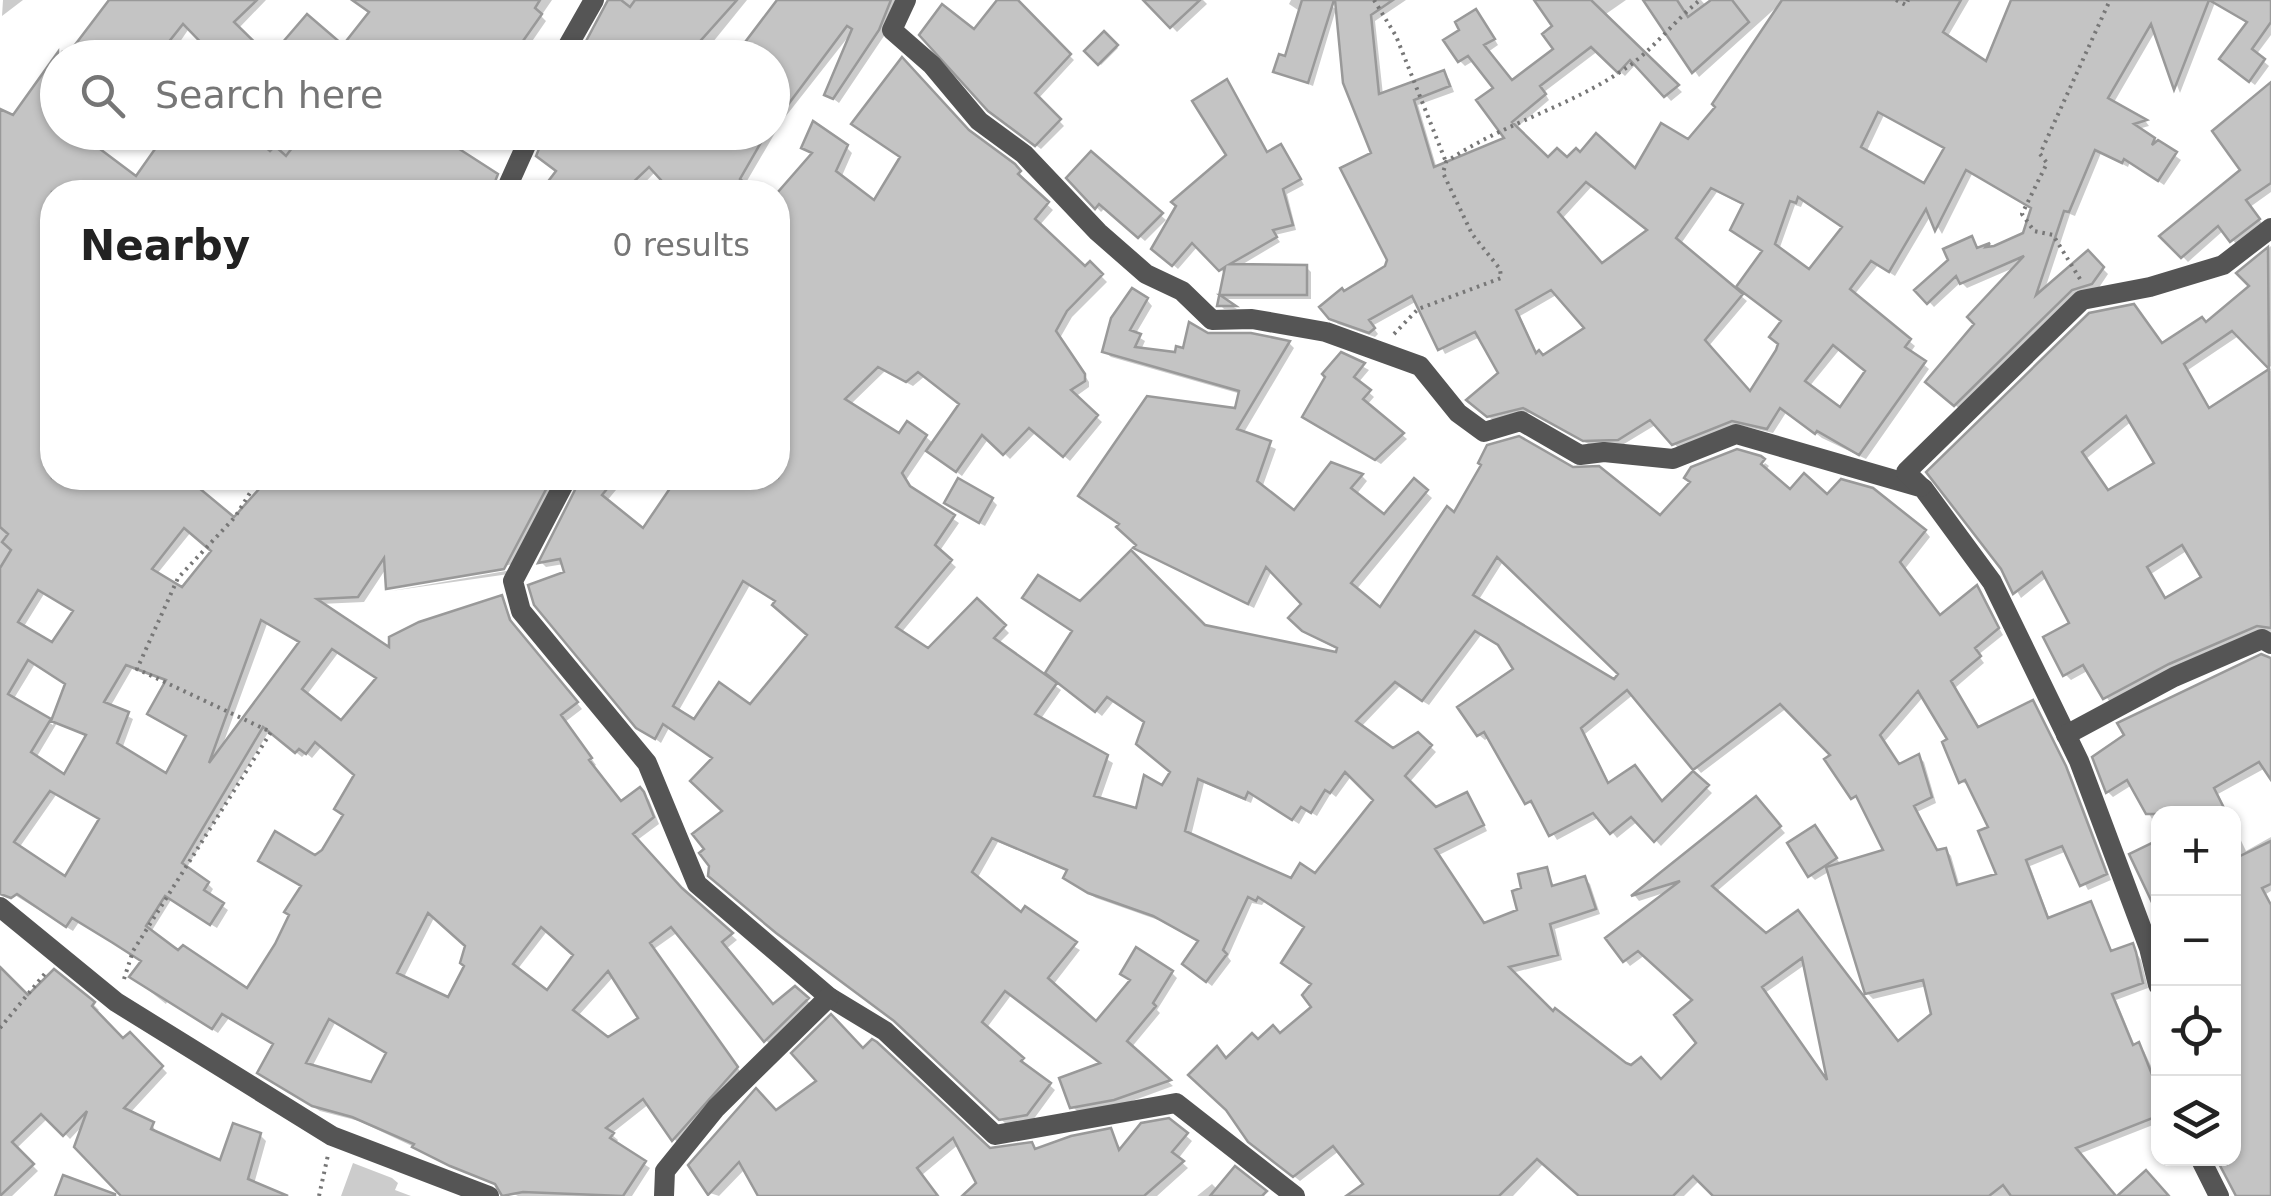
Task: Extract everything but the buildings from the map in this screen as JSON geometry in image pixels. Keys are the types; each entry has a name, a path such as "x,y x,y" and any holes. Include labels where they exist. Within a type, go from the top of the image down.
{"street":[{"path":"571,40 594,0"},
{"path":"906,0 892,30 932,65 979,121 1024,154 1098,232 1146,274 1182,291 1212,320 1252,319 1308,329 1420,366 1458,414 1484,432 1521,421 1580,454 1604,452 1672,459 1736,434 1923,488"},
{"path":"510,180 524,150"},
{"path":"2151,953 2066,735 1992,582 1923,488 1906,472 2082,300 2223,265 2271,228"},
{"path":"561,490 513,580 521,611 647,763 697,884 829,997 885,1031 994,1135 1176,1103 1295,1196"},
{"path":"2066,735 2174,676 2262,639 2271,644"},
{"path":"0,907 116,1002 332,1136 489,1196"},
{"path":"664,1196 665,1170 716,1108 829,997"},
{"path":"2204,1166 2219,1196"}],"path":[{"path":"1374,0 1396,36 1446,162 1444,173 1472,234 1500,269 1501,278 1418,310 1378,351"},
{"path":"1446,162 1472,144 1522,124 1628,67 1700,0"},
{"path":"1896,0 1906,4 1908,0"},
{"path":"2093,298 2053,234 2034,230 2022,214 2048,164 2040,154 2110,0"},
{"path":"116,1002 134,950 271,732 137,669 178,578 235,517 252,490"},
{"path":"0,1028 60,956"},
{"path":"319,1196 332,1136"}]}
